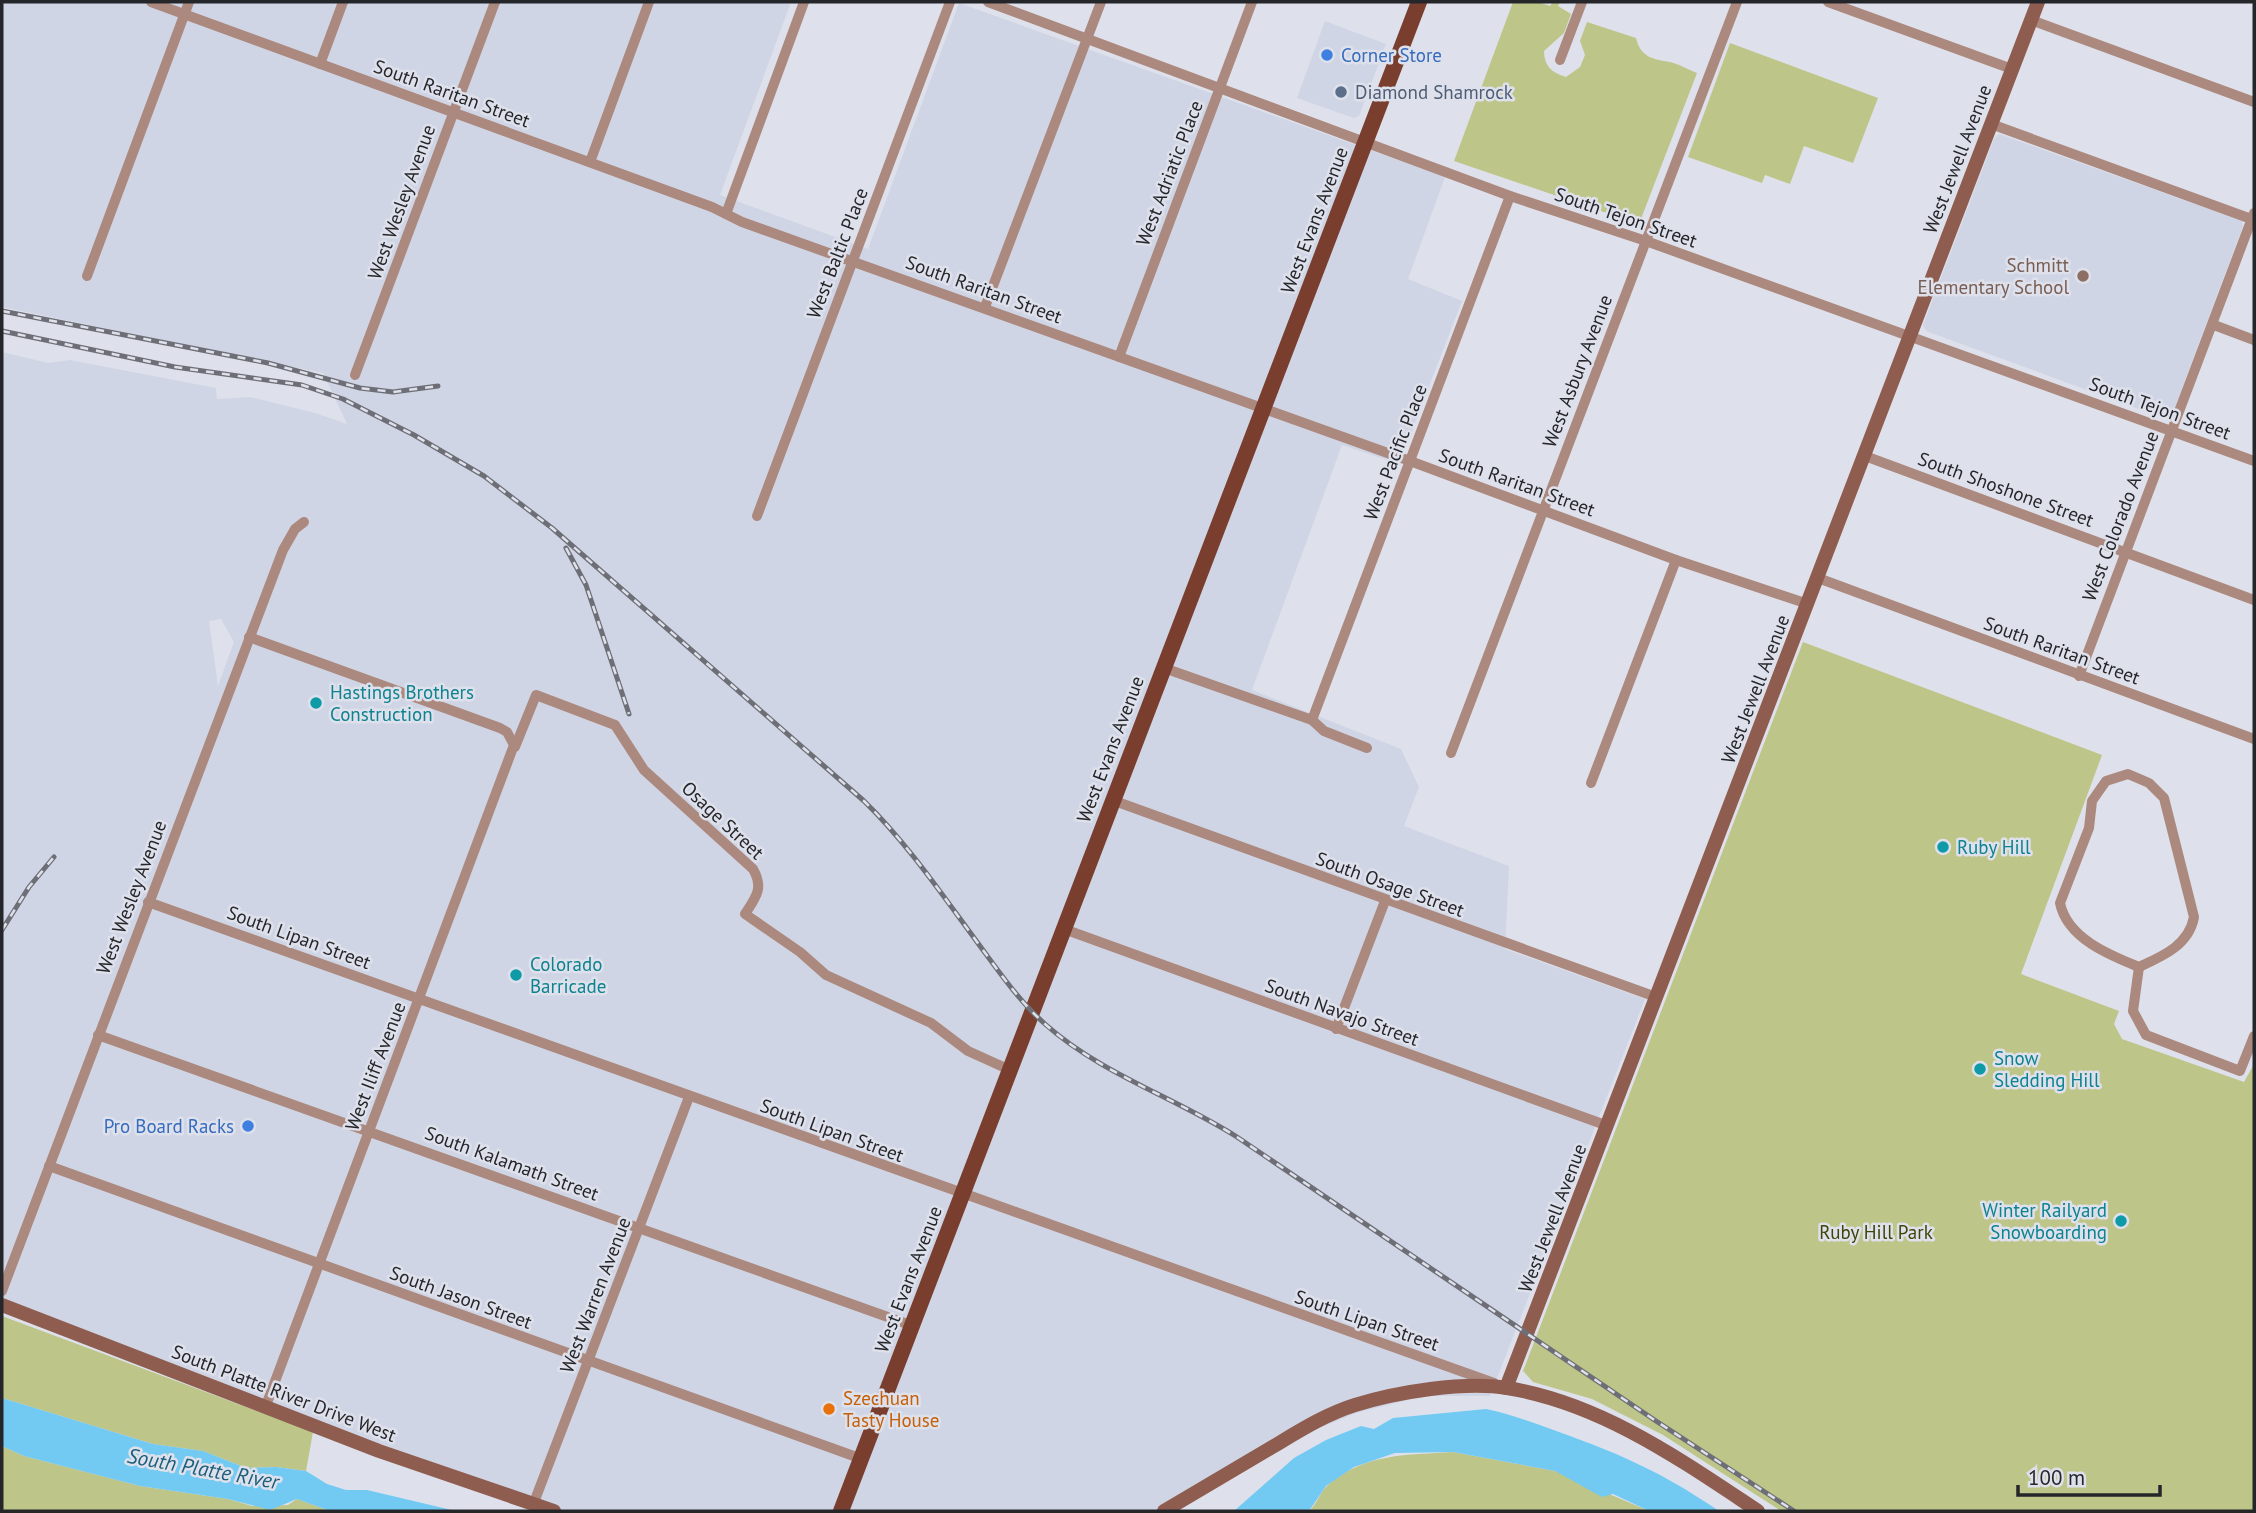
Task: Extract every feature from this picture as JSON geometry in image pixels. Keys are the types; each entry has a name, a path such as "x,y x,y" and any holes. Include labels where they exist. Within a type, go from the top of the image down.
{"main road":[{"name":"West Evans Avenue","path":"842,1511 1419,2"}],"street":[{"name":"South Raritan Street","path":"150,2 1675,560 1808,604"},
{"path":"88,276 190,2"},
{"path":"320,64 343,2"},
{"name":"West Wesley Avenue","path":"355,375 495,2"},
{"path":"590,162 649,2"},
{"path":"726,214 804,2"},
{"name":"West Baltic Place","path":"757,516 950,2"},
{"name":"South Tejon Street","path":"988,2 1367,140 1510,196 1646,241 2254,461"},
{"path":"985,307 1101,2"},
{"name":"West Adriatic Place","path":"1119,357 1252,2"},
{"path":"1560,60 1582,2"},
{"name":"West Asbury Avenue","path":"1451,753 1737,2"},
{"path":"1828,2 2012,69"},
{"name":"West Jewell Avenue","path":"1506,1388 2038,2"},
{"path":"2031,20 2254,102"},
{"path":"1991,124 2253,217"},
{"name":"West Pacific Place","path":"1312,720 1510,196"},
{"name":"West Colorado Avenue","path":"2079,676 2124,551 2214,325 2253,217"},
{"path":"2214,325 2254,340"},
{"name":"South Shoshone Street","path":"1865,456 2254,600"},
{"name":"West Wesley Avenue","path":"2,1291 249,637 289,538 304,522"},
{"path":"1591,783 1675,560"},
{"name":"South Raritan Street","path":"1818,578 2254,739"},
{"path":"249,637 500,728 511,736 514,750"},
{"path":"1164,668 1312,720 1324,731 1367,748"},
{"name":"Osage Street","path":"514,750 536,695 615,725 644,770 753,869 760,881 759,892 745,914 800,952 826,975 931,1023 968,1052 1010,1070"},
{"name":"West Iliff Avenue","path":"265,1408 514,750"},
{"path":"2128,774 2149,783 2164,798 2193,917 2189,935 2179,944 2139,967 2104,953 2075,930 2062,912 2060,903 2090,828 2092,801 2106,781 2128,774"},
{"name":"South Osage Street","path":"1112,800 1656,997"},
{"path":"1336,1029 1385,901"},
{"name":"South Lipan Street","path":"148,902 1506,1388"},
{"name":"South Navajo Street","path":"1064,929 1608,1126"},
{"path":"2139,967 2133,1011 2146,1035 2240,1071 2254,1035"},
{"name":"South Kalamath Street","path":"98,1035 913,1326"},
{"name":"West Warren Avenue","path":"533,1504 689,1097"},
{"name":"South Jason Street","path":"49,1166 862,1459"},
{"name":"South Platte River Drive West","path":"2,1305 265,1408 554,1511"},
{"path":"1164,1511 1309,1425 1354,1405 1425,1391 1506,1388 1598,1416 1665,1449 1758,1511"}],"shaded area":[{"path":"2,2 791,2 720,195 868,249 959,3 1445,177 1408,279 1462,301 1399,464 1342,445 1252,690 1401,749 1419,787 1404,826 1509,866 1505,949 1645,999 1490,1396 1424,1396 1356,1413 1307,1433 1177,1511 533,1511 2,1312 2,352 48,363 70,360 216,388 217,399 250,397 347,424 323,373 2,307","holes":["221,619 234,642 218,686 209,621"]},
{"path":"1325,21 1386,44 1359,116 1354,118 1297,98"},
{"name":"Schmitt Elementary School","path":"1999,134 2242,221 2243,226 2171,417 2166,419 1926,331 1923,325 1994,139"}],"green space":[{"path":"1513,2 1538,2 1550,6 1553,2 1560,2 1558,6 1571,14 1564,33 1544,51 1547,65 1566,77 1580,67 1585,55 1580,41 1587,22 1636,38 1644,54 1697,73 1639,224 1454,161"},
{"path":"1730,43 1878,98 1853,163 1804,146 1790,184 1765,175 1762,183 1688,157"},
{"name":"Ruby Hill Park","path":"1803,642 2102,755 2021,974 2119,1011 2114,1024 2122,1039 2244,1082 2254,1064 2254,1511 1781,1511 1663,1435 1592,1399 1533,1382 1523,1371"},
{"path":"2,1316 313,1432 306,1471 276,1467 246,1468 203,1451 153,1444 2,1398"},
{"path":"2,1446 24,1456 140,1486 228,1499 252,1506 288,1505 297,1499 330,1511 2,1511"},
{"path":"1453,1452 1555,1471 1649,1511 1309,1511 1328,1485 1357,1467 1387,1458"}],"water":[{"name":"South Platte River","path":"2,1398 153,1444 203,1451 246,1468 276,1467 306,1471 327,1484 346,1490 367,1490 456,1511 330,1511 297,1499 270,1510 228,1499 140,1486 24,1456 2,1446"},
{"path":"1486,1409 1532,1422 1623,1457 1661,1475 1719,1511 1649,1511 1613,1494 1602,1497 1555,1471 1453,1452 1395,1453 1354,1467 1326,1486 1309,1511 1234,1511 1294,1458 1326,1440 1361,1426 1374,1429 1393,1418"}],"railway":[{"path":"2,311 268,363 360,388 393,392 438,386"},
{"path":"2,331 175,367 302,385 343,399 414,435 484,476 552,528 864,801 939,889 1018,996 1067,1042 1114,1071 1237,1137 1656,1421 1794,1511"},
{"path":"566,548 586,585 629,714"},
{"path":"2,930 29,887 54,857"}],"place":[{"name":"Corner Store","path":"1327,55"},
{"name":"Diamond Shamrock","path":"1341,92"},
{"name":"Schmitt Elementary School","path":"2083,276"},
{"name":"Hastings Brothers Construction","path":"316,703"},
{"name":"Ruby Hill","path":"1943,847"},
{"name":"Colorado Barricade","path":"516,975"},
{"name":"Snow Sledding Hill","path":"1980,1069"},
{"name":"Pro Board Racks","path":"248,1126"},
{"name":"Winter Railyard Snowboarding","path":"2121,1221"},
{"name":"Szechuan Tasty House","path":"829,1409"}]}
